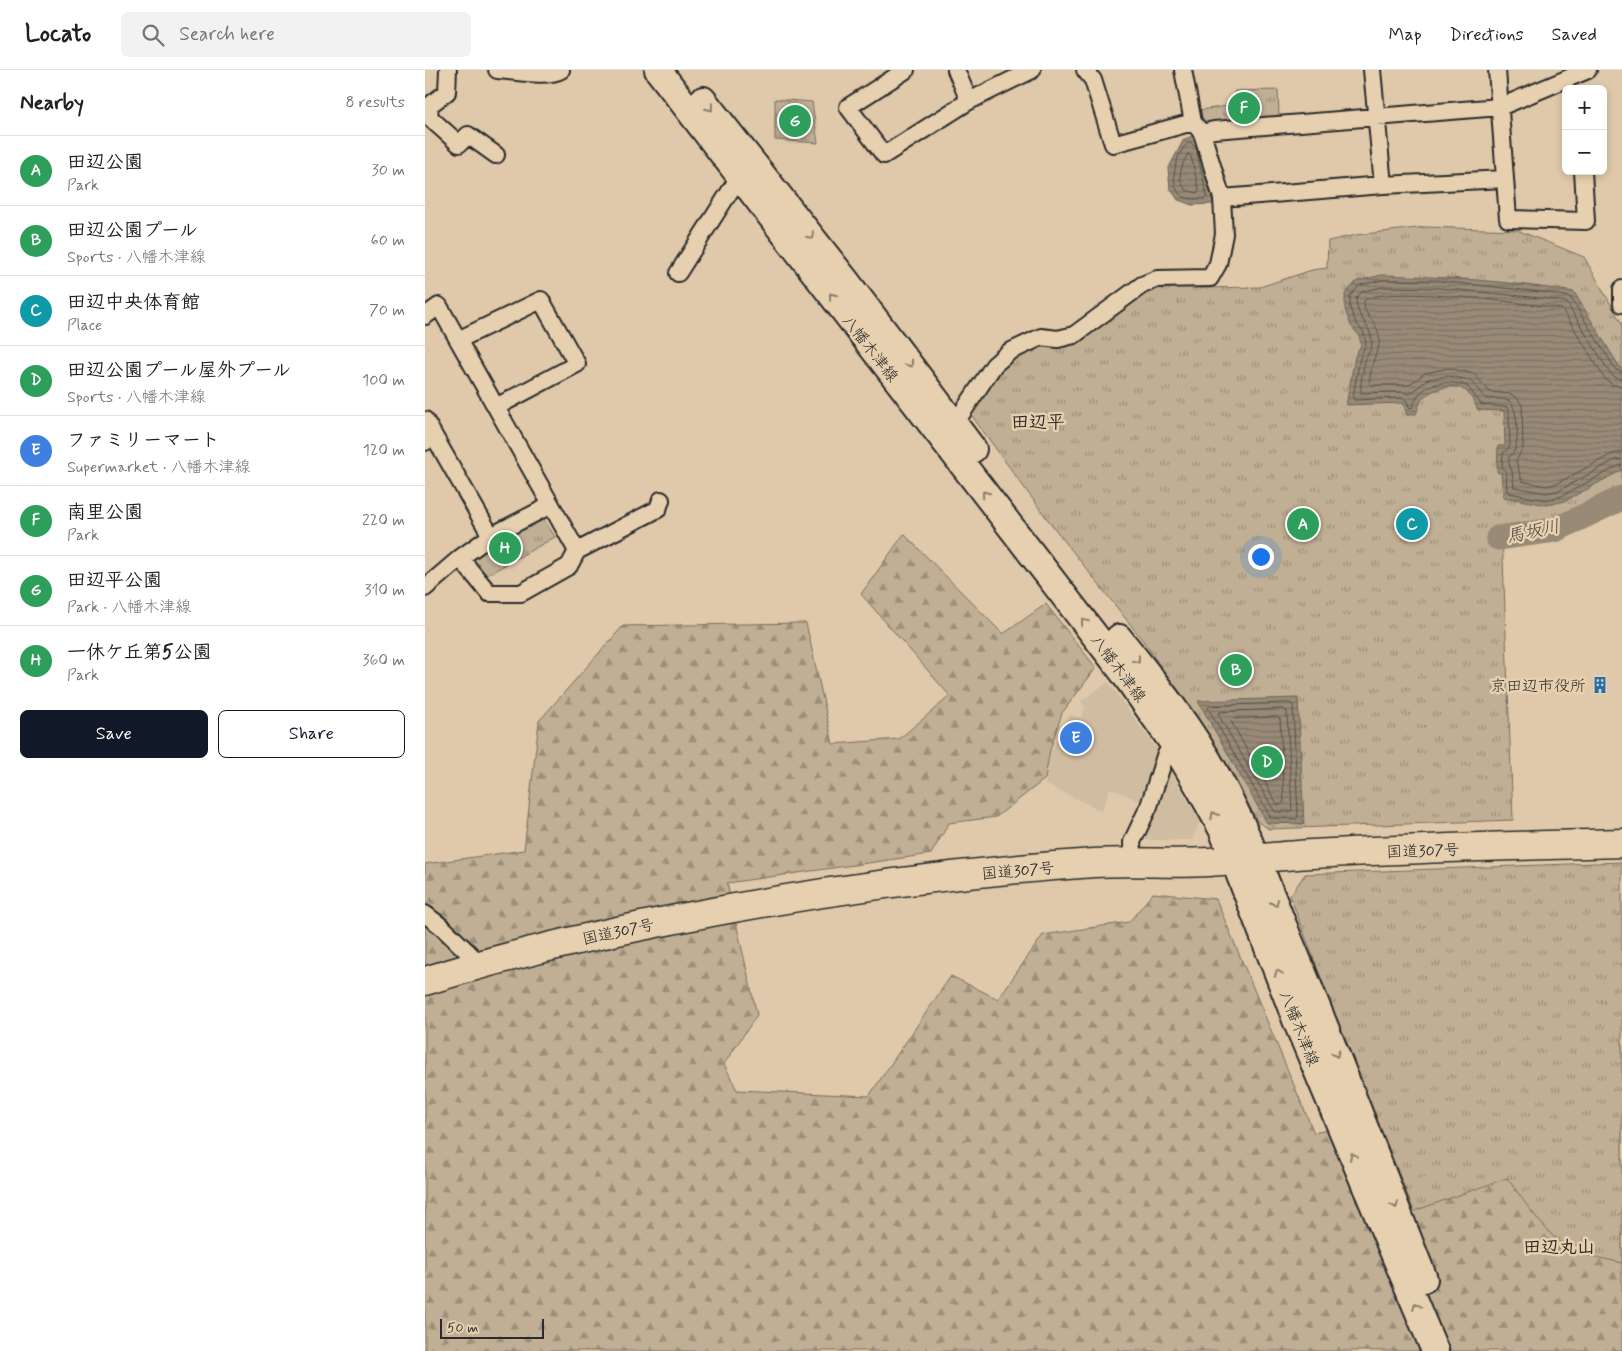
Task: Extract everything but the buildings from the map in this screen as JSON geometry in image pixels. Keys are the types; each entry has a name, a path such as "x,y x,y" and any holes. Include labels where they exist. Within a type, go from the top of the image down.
{"highway":[{"name":"国道307号","path":"425,981 479,964 604,934 708,912 837,890 972,874 1133,861 1207,862 1351,853 1622,843"}],"main road":[{"name":"八幡木津線","path":"658,70 1123,672 1173,743 1221,829 1245,859 1321,1016 1454,1351"},
{"name":"八幡木津線","path":"680,70 847,282 954,425 1162,692 1196,740 1233,807 1245,859 1298,1025 1435,1351"}],"street":[{"path":"449,70 447,92 430,106 429,117 459,144 468,135 496,155"},
{"path":"497,70 543,74 561,70"},
{"path":"907,70 848,107 884,156 969,101 1032,70"},
{"path":"956,70 969,101"},
{"path":"1085,70 1093,80 1113,144 1198,127 1214,130 1500,107 1581,78"},
{"path":"954,425 994,365 1009,352 1041,337 1058,339 1074,335 1143,285 1157,278 1210,278 1218,264 1224,234 1222,198 1198,127 1183,70"},
{"path":"1372,70 1383,186"},
{"path":"1497,70 1508,219 1586,221 1583,175"},
{"path":"678,273 739,177"},
{"path":"1222,198 1505,179"},
{"path":"1622,289 1622,304"},
{"path":"458,340 541,300 577,364 496,407"},
{"path":"425,316 439,306 577,551"},
{"path":"425,420 429,439 491,536"},
{"path":"460,558 489,593 521,593 569,566 577,551 658,509 661,500"},
{"path":"425,588 460,558 491,536 551,505"},
{"path":"1133,861 1132,842 1149,806 1165,756 1173,743"},
{"path":"425,914 442,927 479,964"}],"shaded area":[{"path":"1108,682 1161,755 1200,821 1192,840 1141,840 1156,808 1110,788 1102,811 1045,784 1051,752 1070,715 1081,718 1085,708 1081,701"}],"green space":[{"path":"1278,90 1279,116 1198,123 1194,111 1227,106 1235,91"},
{"path":"775,99 812,102 818,143 775,140"},
{"path":"1426,227 1517,230 1584,257 1622,324 1622,493 1573,518 1543,528 1502,532 1513,820 1269,829 1258,822 1200,722 1144,642 1048,520 969,412 995,372 1011,357 1042,343 1154,284 1200,282 1201,288 1260,287 1312,270 1327,268 1328,241 1356,235"},
{"path":"530,516 545,521 555,537 478,580 460,558"},
{"path":"904,534 1003,634 1046,604 1096,668 1062,713 1050,750 1045,779 996,817 949,823 931,854 727,883 757,1015 724,1064 737,1090 869,1096 951,976 998,999 1043,935 1129,922 1153,893 1216,899 1314,1133 1472,1095 1622,1041 1622,1351 425,1351 425,864 524,850 539,721 623,626 806,623 833,744 899,739 950,696 861,594"},
{"path":"1622,862 1622,1263 1576,1252 1557,1240 1507,1178 1414,1211 1333,1010 1290,896 1305,874"}],"water":[{"path":"1193,136 1200,145 1214,204 1192,205 1178,200 1170,188 1168,169 1184,139"},
{"path":"1382,275 1478,280 1574,292 1622,371 1622,470 1565,501 1547,505 1503,497 1501,473 1497,472 1498,446 1505,446 1504,411 1478,410 1465,390 1454,387 1430,392 1421,401 1416,414 1407,415 1403,403 1346,405 1355,356 1361,345 1359,335 1351,326 1345,309 1345,294 1357,281"},
{"path":"1298,698 1304,824 1267,823 1198,701"}],"waterway":[{"name":"馬坂川","path":"1498,538 1555,530 1622,498"}],"place":[{"name":"南里公園","path":"1244,108"},
{"name":"田辺平公園","path":"795,121"},
{"name":"田辺公園","path":"1303,524"},
{"name":"田辺中央体育館","path":"1412,524"},
{"name":"一休ケ丘第5公園","path":"505,548"},
{"name":"田辺公園プール","path":"1236,670"},
{"name":"京田辺市役所","path":"1600,685"},
{"name":"ファミリーマート","path":"1076,738"},
{"name":"田辺公園プール屋外プール","path":"1267,762"}],"district":[{"name":"田辺平","path":"1038,422"},
{"name":"田辺丸山","path":"1559,1247"}]}
